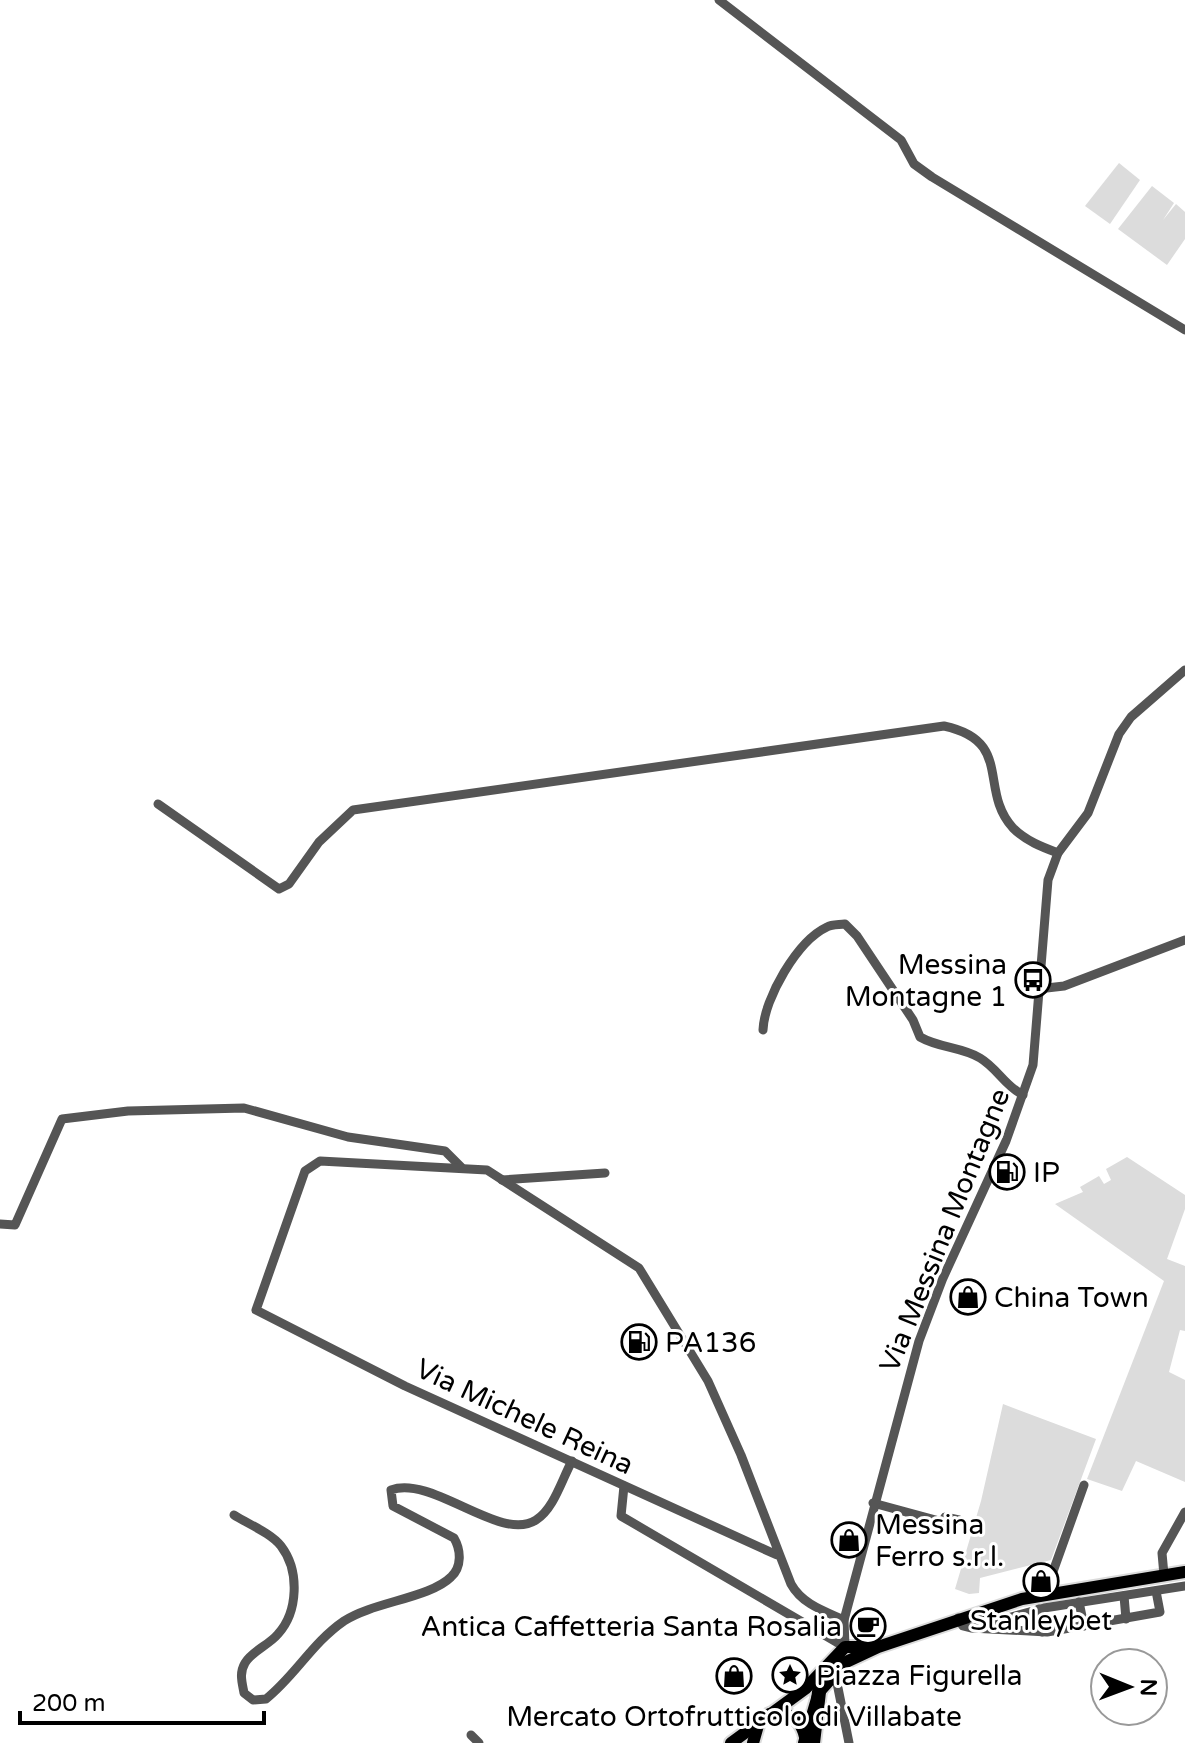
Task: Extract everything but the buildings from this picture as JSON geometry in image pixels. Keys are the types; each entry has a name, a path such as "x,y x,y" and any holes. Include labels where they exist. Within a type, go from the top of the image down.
{"highway":[{"path":"806,1742 819,1692"}],"main road":[{"path":"819,1692 846,1662 958,1618 1045,1594 1185,1572"},
{"path":"731,1743 805,1689 845,1647 878,1647"},
{"path":"845,1647 846,1662"},
{"path":"753,1743 755,1727 767,1716 783,1713 795,1719 803,1729 806,1742"}],"street":[{"path":"719,0 901,140 914,164 932,177 1185,330"},
{"path":"158,804 279,889 289,884 319,842 353,810 944,726 964,730 985,746 1000,804 1012,828 1034,845 1058,853 1088,813 1119,734 1131,717 1185,670"},
{"name":"Via Messina Montagne","path":"845,1647 844,1620 919,1341 943,1278 1006,1141 1033,1065 1044,906 1058,853"},
{"path":"763,1030 764,1013 775,987 796,958 828,926 845,924 857,936 913,1020 920,1037 940,1048 978,1056 1009,1088 1023,1095"},
{"path":"1038,989 1064,986 1185,940"},
{"path":"0,1224 15,1225 62,1119 128,1111 244,1108 348,1137 445,1151 461,1167 487,1170 639,1268 708,1381 741,1455 777,1555 797,1595 794,1618"},
{"name":"Via Michele Reina","path":"461,1167 320,1161 305,1171 256,1310 405,1386 777,1555"},
{"path":"502,1180 605,1173"},
{"path":"234,1515 281,1546 294,1587 294,1605 289,1618 270,1643 246,1660 241,1673 244,1693 253,1700 266,1699 317,1643 343,1622 358,1613 440,1586 457,1569 460,1554 454,1538 393,1506 391,1490 409,1488 505,1522 526,1524 544,1513 572,1461"},
{"path":"1045,1594 1084,1485"},
{"path":"624,1486 621,1516 845,1647"},
{"path":"873,1503 943,1522 945,1517 959,1520"},
{"path":"1164,1575 1162,1553 1185,1512"},
{"path":"971,1628 1039,1609 1185,1586"},
{"path":"958,1618 963,1626 971,1628 1042,1632 1160,1612 1156,1591"},
{"path":"797,1595 844,1620"},
{"path":"1124,1596 1126,1619"},
{"path":"1079,1602 1084,1626"},
{"path":"1039,1609 1042,1632"},
{"path":"1014,1614 1018,1630"},
{"path":"835,1673 849,1743"}],"shaded area":[{"path":"1119,163 1140,180 1110,224 1085,206"},
{"path":"1152,186 1174,203 1163,220 1176,204 1185,212 1185,239 1167,265 1118,229"},
{"path":"1127,1157 1185,1195 1185,1209 1167,1259 1185,1266 1185,1331 1180,1330 1169,1372 1185,1380 1185,1482 1136,1461 1122,1491 1087,1479 1164,1281 1055,1204 1083,1192 1080,1187 1099,1176 1104,1184 1111,1180 1106,1169"},
{"path":"1003,1404 1096,1439 1051,1560 980,1578 979,1593 969,1594 955,1589 981,1501"}],"place":[{"name":"Messina Montagne 1","path":"1033,980"},
{"name":"IP","path":"1007,1172"},
{"name":"China Town","path":"968,1297"},
{"name":"PA136","path":"639,1342"},
{"name":"Messina Ferro s.r.l.","path":"849,1540"},
{"name":"Stanleybet","path":"1041,1581"},
{"name":"Antica Caffetteria Santa Rosalia","path":"868,1626"},
{"name":"Piazza Figurella","path":"790,1675"},
{"name":"Mercato Ortofrutticolo di Villabate","path":"734,1676"}]}
